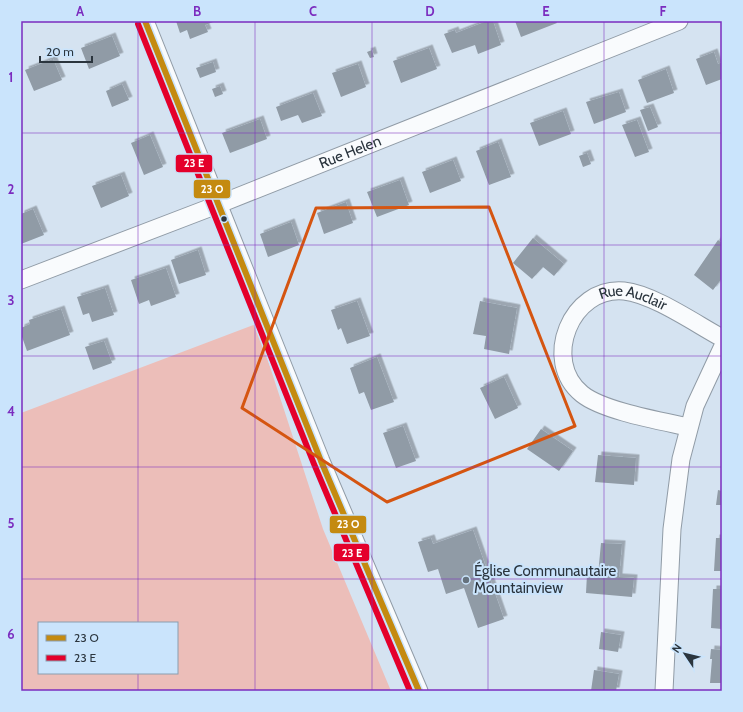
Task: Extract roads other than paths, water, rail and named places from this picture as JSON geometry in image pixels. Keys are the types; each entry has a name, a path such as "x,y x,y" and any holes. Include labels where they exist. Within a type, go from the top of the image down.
{"street":[{"path":"145,21 217,204 321,460 419,691"},
{"name":"Rue Helen","path":"21,280 679,21"},
{"name":"Rue Auclair","path":"688,427 605,406 582,394 569,378 565,369 563,359 564,335 574,314 587,302 601,294 624,291 639,294 658,303 722,338"},
{"path":"664,691 675,498 688,427 705,382 722,348"}],"place":[{"name":"Église Communautaire Mountainview","path":"466,580"}]}
